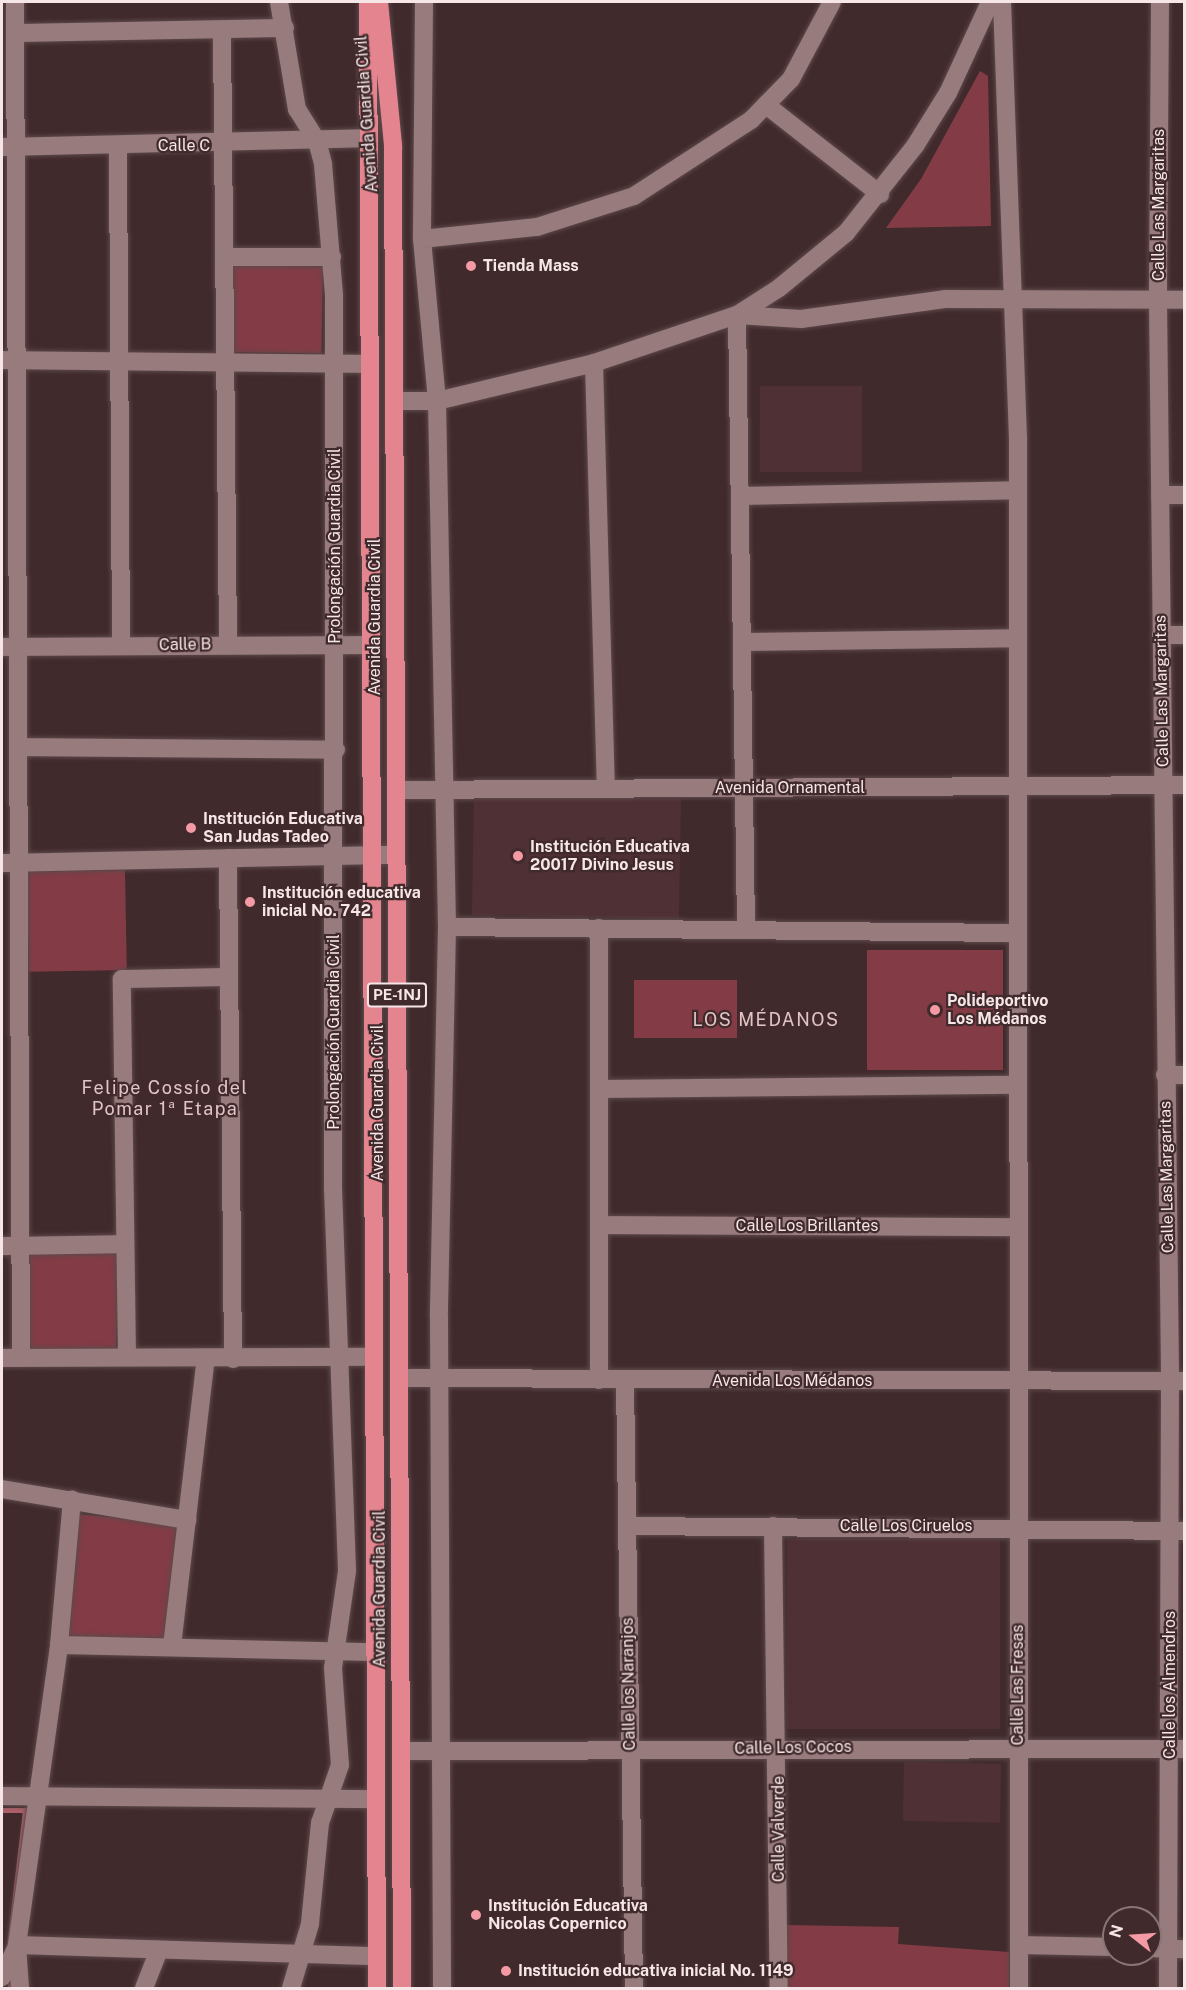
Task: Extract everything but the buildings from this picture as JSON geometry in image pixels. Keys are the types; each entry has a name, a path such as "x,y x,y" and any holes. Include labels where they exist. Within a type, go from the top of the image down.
{"highway":[{"name":"Avenida Guardia Civil","path":"368,2 367,364 377,1989"},
{"name":"Avenida Guardia Civil","path":"379,2 393,146 402,1989"}],"street":[{"path":"15,2 9,147 10,647 19,747 10,863 9,1137 10,1246 21,1358"},
{"name":"Prolongación Guardia Civil","path":"279,2 297,109 317,141 332,257 336,645 333,1188 346,1571 335,1649 340,1765 325,1802 310,1924 291,1989"},
{"path":"424,2 422,239 437,402 446,789 447,927 439,1379 442,1989"},
{"path":"422,239 537,227 594,212 691,162 766,105 791,79 832,2"},
{"path":"394,401 437,402 594,363 737,315 814,262 880,194 948,93 990,2"},
{"name":"Calle Las Fresas","path":"1002,2 1013,298 1017,490 1014,933 1019,1989"},
{"name":"Calle Las Margaritas","path":"1160,2 1158,300 1165,1075 1178,1381"},
{"path":"15,33 222,31 285,27"},
{"path":"222,31 228,645"},
{"path":"766,105 880,194"},
{"name":"Calle C","path":"9,147 224,146 366,138"},
{"path":"118,147 121,646"},
{"path":"224,257 332,257"},
{"path":"737,315 801,319 945,299 1185,300"},
{"path":"737,315 740,496 746,642 748,789 746,928"},
{"path":"9,359 120,358 226,366 367,364"},
{"path":"594,363 606,788"},
{"path":"740,496 1017,490"},
{"path":"1160,495 1185,495"},
{"path":"1161,635 1185,635"},
{"path":"746,642 1016,638"},
{"name":"Calle B","path":"10,647 369,645"},
{"path":"19,747 336,750"},
{"name":"Avenida Ornamental","path":"396,790 1185,784"},
{"path":"10,863 396,855"},
{"path":"228,858 233,1359"},
{"path":"447,927 746,928 1014,933"},
{"path":"598,1380 599,928"},
{"path":"127,1357 122,978 229,977"},
{"path":"1165,1075 1185,1075"},
{"path":"599,1089 1015,1085"},
{"name":"Calle Los Brillantes","path":"599,1225 1015,1227"},
{"path":"10,1246 125,1244"},
{"path":"2,1358 374,1357"},
{"path":"172,1646 206,1358"},
{"name":"Avenida Los Médanos","path":"399,1378 1178,1381"},
{"name":"Calle los Naranjos","path":"625,1380 634,1989"},
{"name":"Calle los Almendros","path":"1168,1989 1167,1949 1177,1749 1178,1381"},
{"path":"2,1489 187,1520"},
{"path":"20,1989 17,1945 59,1645 72,1500"},
{"name":"Calle Los Ciruelos","path":"627,1526 1017,1527 1177,1530"},
{"name":"Calle Valverde","path":"773,1526 779,1749 779,1989"},
{"path":"59,1645 335,1649 375,1652"},
{"name":"Calle Los Cocos","path":"401,1751 1018,1746 1177,1749"},
{"path":"2,1796 325,1802 375,1799"},
{"path":"17,1945 300,1956 377,1956"},
{"path":"2,1977 17,1945"},
{"path":"1019,1945 1102,1947"},
{"path":"144,1989 159,1950"}],"shaded area":[{"path":"980,71 988,76 991,226 886,228 921,179"},
{"path":"232,265 323,267 321,354 230,352"},
{"path":"760,386 862,386 862,472 760,472"},
{"path":"474,795 681,799 679,919 472,915"},
{"path":"125,870 127,970 29,972 27,872"},
{"name":"Polideportivo Los Médanos","path":"867,950 1003,950 1003,1070 867,1070"},
{"path":"634,980 737,980 737,1038 634,1038"},
{"path":"28,1250 118,1252 116,1351 26,1349"},
{"path":"76,1514 177,1523 166,1644 65,1636"},
{"path":"787,1539 1000,1539 1000,1729 787,1729"},
{"path":"904,1762 1001,1764 1000,1823 903,1821"},
{"path":"786,1925 899,1927 898,1944 1009,1952 1009,1988 786,1988"}],"waterway":[{"path":"2,1810 25,1810 9,1946"},
{"path":"10,1976 10,1988"}],"place":[{"name":"Tienda Mass","path":"471,266"},
{"name":"Institución Educativa San Judas Tadeo","path":"191,828"},
{"name":"Institución Educativa 20017 Divino Jesus","path":"518,856"},
{"name":"Institución educativa inicial No. 742","path":"250,902"},
{"name":"Polideportivo Los Médanos","path":"935,1010"},
{"name":"Institución Educativa Nicolas Copernico","path":"476,1915"},
{"name":"Institución educativa inicial No. 1149","path":"506,1971"}],"district":[{"name":"LOS MÉDANOS","path":"766,1020"},
{"name":"Felipe Cossío del Pomar 1ª Etapa","path":"165,1099"}]}
